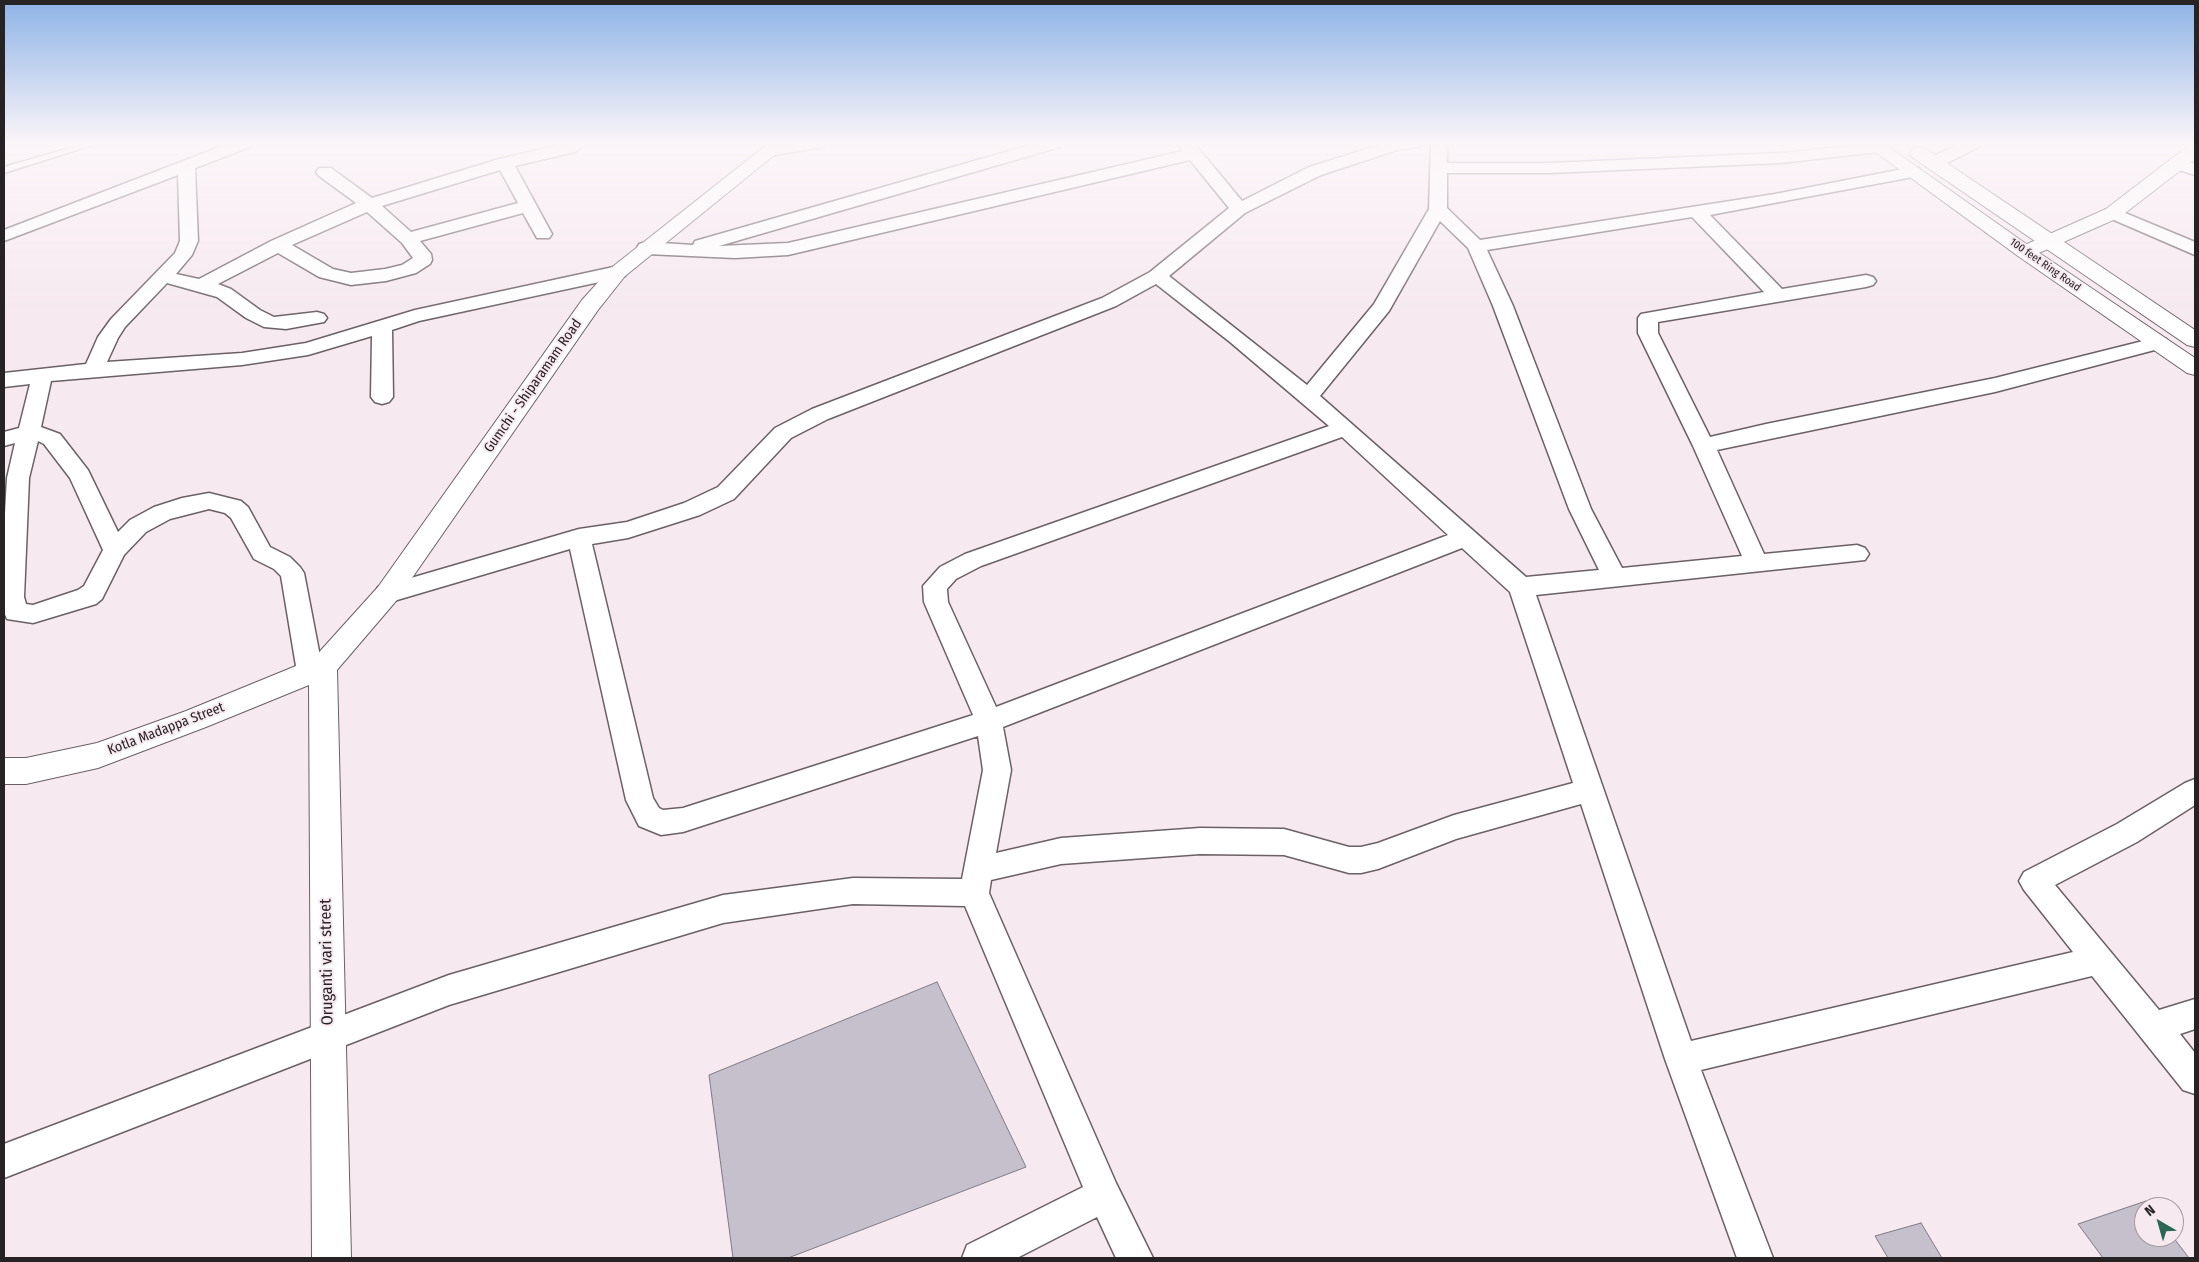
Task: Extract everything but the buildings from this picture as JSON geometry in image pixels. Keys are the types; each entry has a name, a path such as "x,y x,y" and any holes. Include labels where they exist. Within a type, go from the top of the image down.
{"street":[{"path":"4,236 93,202"},
{"path":"94,370 108,337 118,323 183,255 189,241 187,202"},
{"path":"278,245 326,274 351,279 386,275 418,264 423,260 422,254 408,239 366,202"},
{"path":"202,284 278,245 376,202"},
{"path":"526,202 543,234"},
{"name":"Gumchi - Shiparamam Road","path":"317,669 387,594 590,305 618,272 705,202"},
{"path":"690,249 852,202"},
{"path":"646,248 735,252 788,249 975,202"},
{"path":"1234,202 1239,209"},
{"path":"387,594 580,538 628,530 692,509 726,493 752,468 783,433 820,414 1109,302 1156,276 1239,209 1253,202"},
{"path":"1308,397 1382,307 1438,209 1438,202"},
{"path":"1476,246 1759,202"},
{"name":"100 feet Ring Road","path":"1954,202 2024,252 2195,368"},
{"name":"100 feet Ring Road","path":"1991,202 2195,340"},
{"path":"2024,252 2113,213 2131,202"},
{"path":"408,239 528,206"},
{"path":"1438,209 1476,246 1503,306 1580,509 1614,578"},
{"path":"1697,212 1778,296"},
{"path":"2113,213 2195,248"},
{"path":"4,380 94,370 242,359 308,349 470,303 618,272"},
{"path":"161,276 202,284 224,293 264,320 286,323 317,318"},
{"path":"1156,276 1345,428 1521,587 1681,1059 1755,1258"},
{"path":"1757,564 1704,446 1648,333 1648,318 1866,282"},
{"path":"382,327 382,397"},
{"path":"1704,446 1766,431 1995,385 2159,343"},
{"path":"42,376 27,433 18,478 12,597 9,609 16,612 33,614 79,602 94,592 115,550 138,526 162,513 182,506 209,501 232,507 240,513 262,553 282,563 292,573 317,669"},
{"path":"1135,1258 1104,1195 976,881 997,770 989,720 936,602 935,586 948,573 973,560 1345,428"},
{"path":"4,438 27,433 42,434 52,439 80,475 115,550"},
{"path":"580,538 640,800 649,817 661,823 683,820 989,720 1466,537"},
{"path":"1521,587 1857,554"},
{"name":"Kotla Madappa Street","path":"4,771 26,771 98,756 196,719 317,669"},
{"name":"Oruganti vari street","path":"317,669 328,1036 331,1258"},
{"path":"4,1161 449,990 723,909 853,891 976,881 1061,851 1200,841 1284,842 1308,847 1349,860 1361,860 1378,856 1454,827 1590,790"},
{"path":"2195,791 2127,833 2034,881 2195,1078"},
{"path":"1681,1059 2099,960"},
{"path":"2154,1027 2195,1014"},
{"path":"980,1258 1104,1195"}]}
